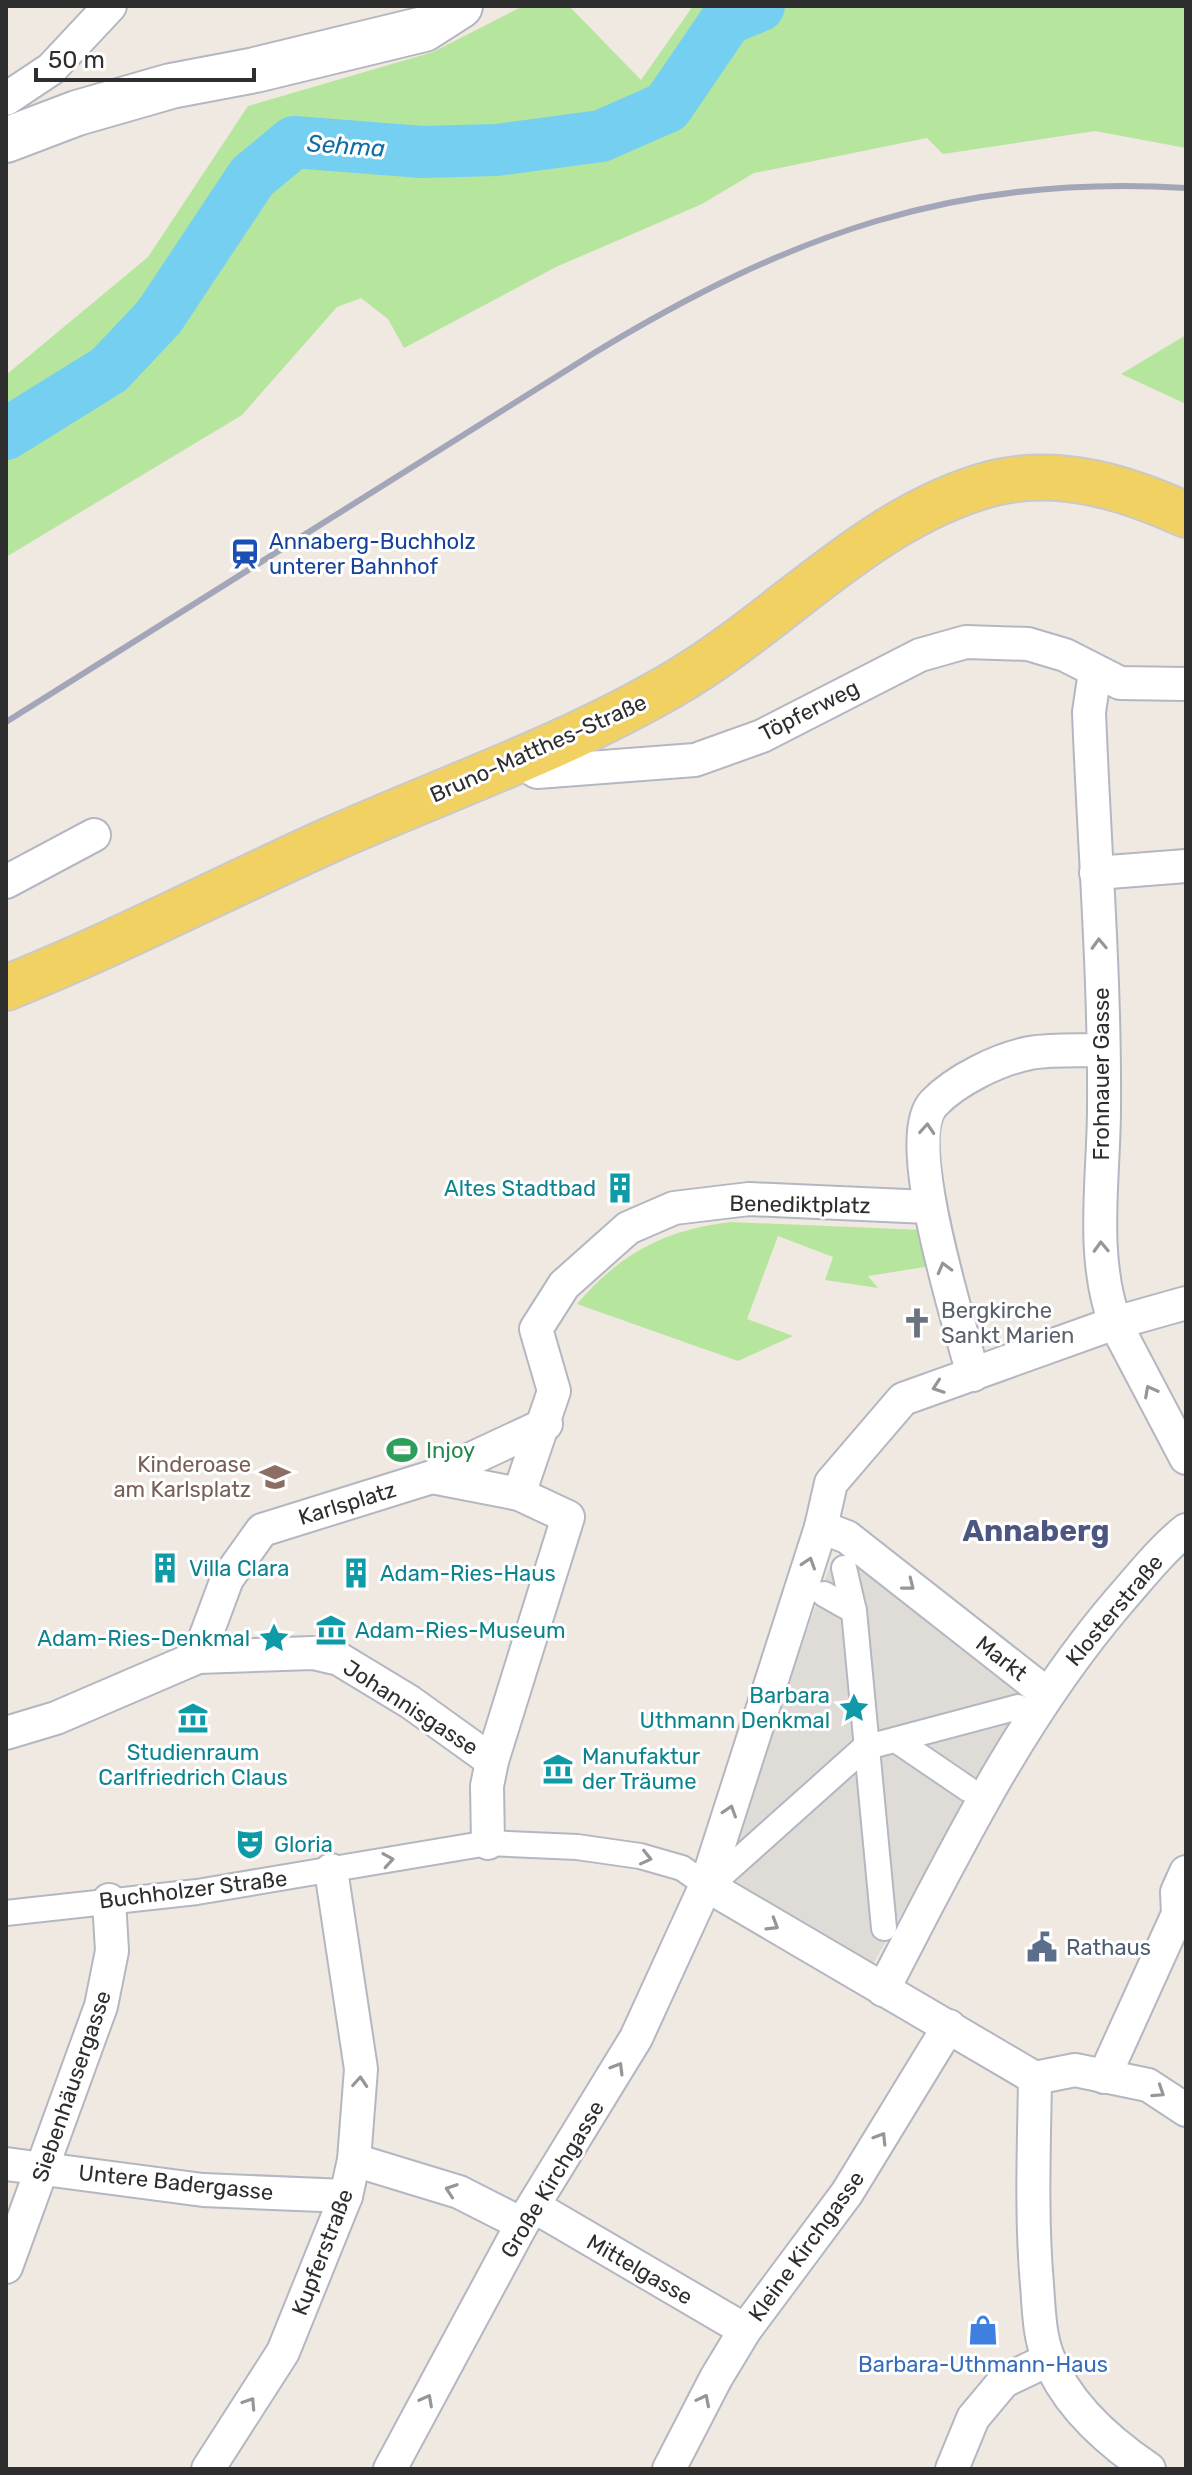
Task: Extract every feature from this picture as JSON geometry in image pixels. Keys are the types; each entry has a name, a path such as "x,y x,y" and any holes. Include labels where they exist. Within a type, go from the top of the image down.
{"main road":[{"path":"6,140 77,113 171,86 255,70 424,29 460,6"},
{"name":"Bruno-Matthes-Straße","path":"6,988 84,957 328,841 587,730 674,684 922,509 966,492 1028,478 1090,482 1149,498 1186,515"}],"street":[{"path":"6,99 51,69 110,6"},
{"name":"Töpferweg","path":"518,760 537,772 695,760 762,736 920,655 966,642 1028,644 1065,655 1107,677"},
{"path":"1107,677 1186,684"},
{"name":"Frohnauer Gasse","path":"1107,677 1089,712 1103,1050 1101,1257 1108,1304 1115,1323 1186,1458"},
{"path":"6,882 94,835"},
{"path":"1096,873 1186,866"},
{"path":"973,1375 928,1207 925,1121 933,1104 969,1079 1010,1059 1032,1053 1103,1050"},
{"name":"Benediktplatz","path":"546,1424 554,1391 536,1329 564,1285 628,1228 674,1208 749,1199 928,1207"},
{"path":"1186,1303 1115,1323 903,1399 831,1483 821,1527 714,1880 883,1990 1035,2078 1090,2074 1148,2085 1186,2110"},
{"path":"519,1494 546,1424"},
{"name":"Karlsplatz","path":"198,1657 227,1579 262,1530 432,1477 546,1424"},
{"name":"Karlsplatz","path":"432,1477 519,1494 568,1517 492,1761"},
{"name":"Markt","path":"821,1527 847,1537 1032,1701"},
{"name":"Klosterstraße","path":"1032,1701 1167,1545 1186,1530"},
{"path":"844,1568 854,1611 864,1748 884,1928"},
{"path":"824,1594 854,1611"},
{"name":"Johannisgasse","path":"6,1733 56,1718 198,1657 313,1653 339,1659 410,1702 492,1761 487,1786 488,1843"},
{"name":"Markt","path":"714,1880 864,1748 1032,1701"},
{"name":"Markt","path":"883,1990 1032,1701"},
{"path":"896,1740 968,1789"},
{"name":"Buchholzer Straße","path":"6,1913 197,1892 488,1843 577,1847 640,1856 714,1880"},
{"name":"Kupferstraße","path":"208,2469 283,2352 346,2196 354,2160 361,2069 331,1870"},
{"path":"1090,2074 1182,1915 1177,1892 1186,1872"},
{"name":"Große Kirchgasse","path":"390,2469 528,2216 636,2038 714,1880"},
{"name":"Siebenhäusergasse","path":"6,2267 101,2006 112,1951 109,1900"},
{"name":"Kleine Kirchgasse","path":"669,2469 716,2378 745,2330 847,2193 949,2026"},
{"path":"1035,2078 1031,2213 1042,2339 1048,2360 1082,2411 1115,2446 1149,2469"},
{"path":"354,2160 528,2216"},
{"name":"Untere Badergasse","path":"6,2164 203,2190 346,2196"},
{"name":"Mittelgasse","path":"528,2216 745,2330"},
{"path":"952,2469 973,2418 1004,2381 1048,2360"}],"green space":[{"path":"523,6 569,6 641,80 693,6 1186,6 1186,148 1095,131 943,154 927,138 754,173 702,204 556,267 404,348 388,319 361,298 337,307 242,415 6,557 6,375 148,257 248,106 433,52"},
{"path":"1186,335 1186,404 1121,374"},
{"path":"731,1222 923,1230 931,1266 868,1276 878,1288 825,1280 833,1257 778,1236 747,1319 793,1336 738,1361 577,1304 610,1271 645,1247 685,1231"}],"shaded area":[{"path":"851,1552 1027,1693 873,1964 719,1879 832,1560"}],"waterway":[{"name":"Sehma","path":"6,434 109,370 159,317 252,177 294,142 422,152 496,150 601,136 667,107 727,19 759,6"}],"railway":[{"path":"6,722 594,353 736,276 806,245 876,221 949,203 1024,191 1103,186 1186,188"}],"place":[{"name":"Annaberg-Buchholz unterer Bahnhof","path":"245,554"},
{"name":"Altes Stadtbad","path":"620,1188"},
{"name":"Bergkirche Sankt Marien","path":"917,1323"},
{"name":"Injoy","path":"402,1450"},
{"name":"Kinderoase am Karlsplatz","path":"275,1477"},
{"name":"Villa Clara","path":"165,1568"},
{"name":"Adam-Ries-Haus","path":"356,1573"},
{"name":"Adam-Ries-Museum","path":"331,1630"},
{"name":"Adam-Ries-Denkmal","path":"274,1638"},
{"name":"Barbara Uthmann Denkmal","path":"854,1708"},
{"name":"Studienraum Carlfriedrich Claus","path":"193,1718"},
{"name":"Manufaktur der Träume","path":"558,1769"},
{"name":"Gloria","path":"250,1844"},
{"name":"Rathaus","path":"1042,1947"},
{"name":"Barbara-Uthmann-Haus","path":"983,2330"}],"district":[{"name":"Annaberg","path":"1036,1531"}]}
